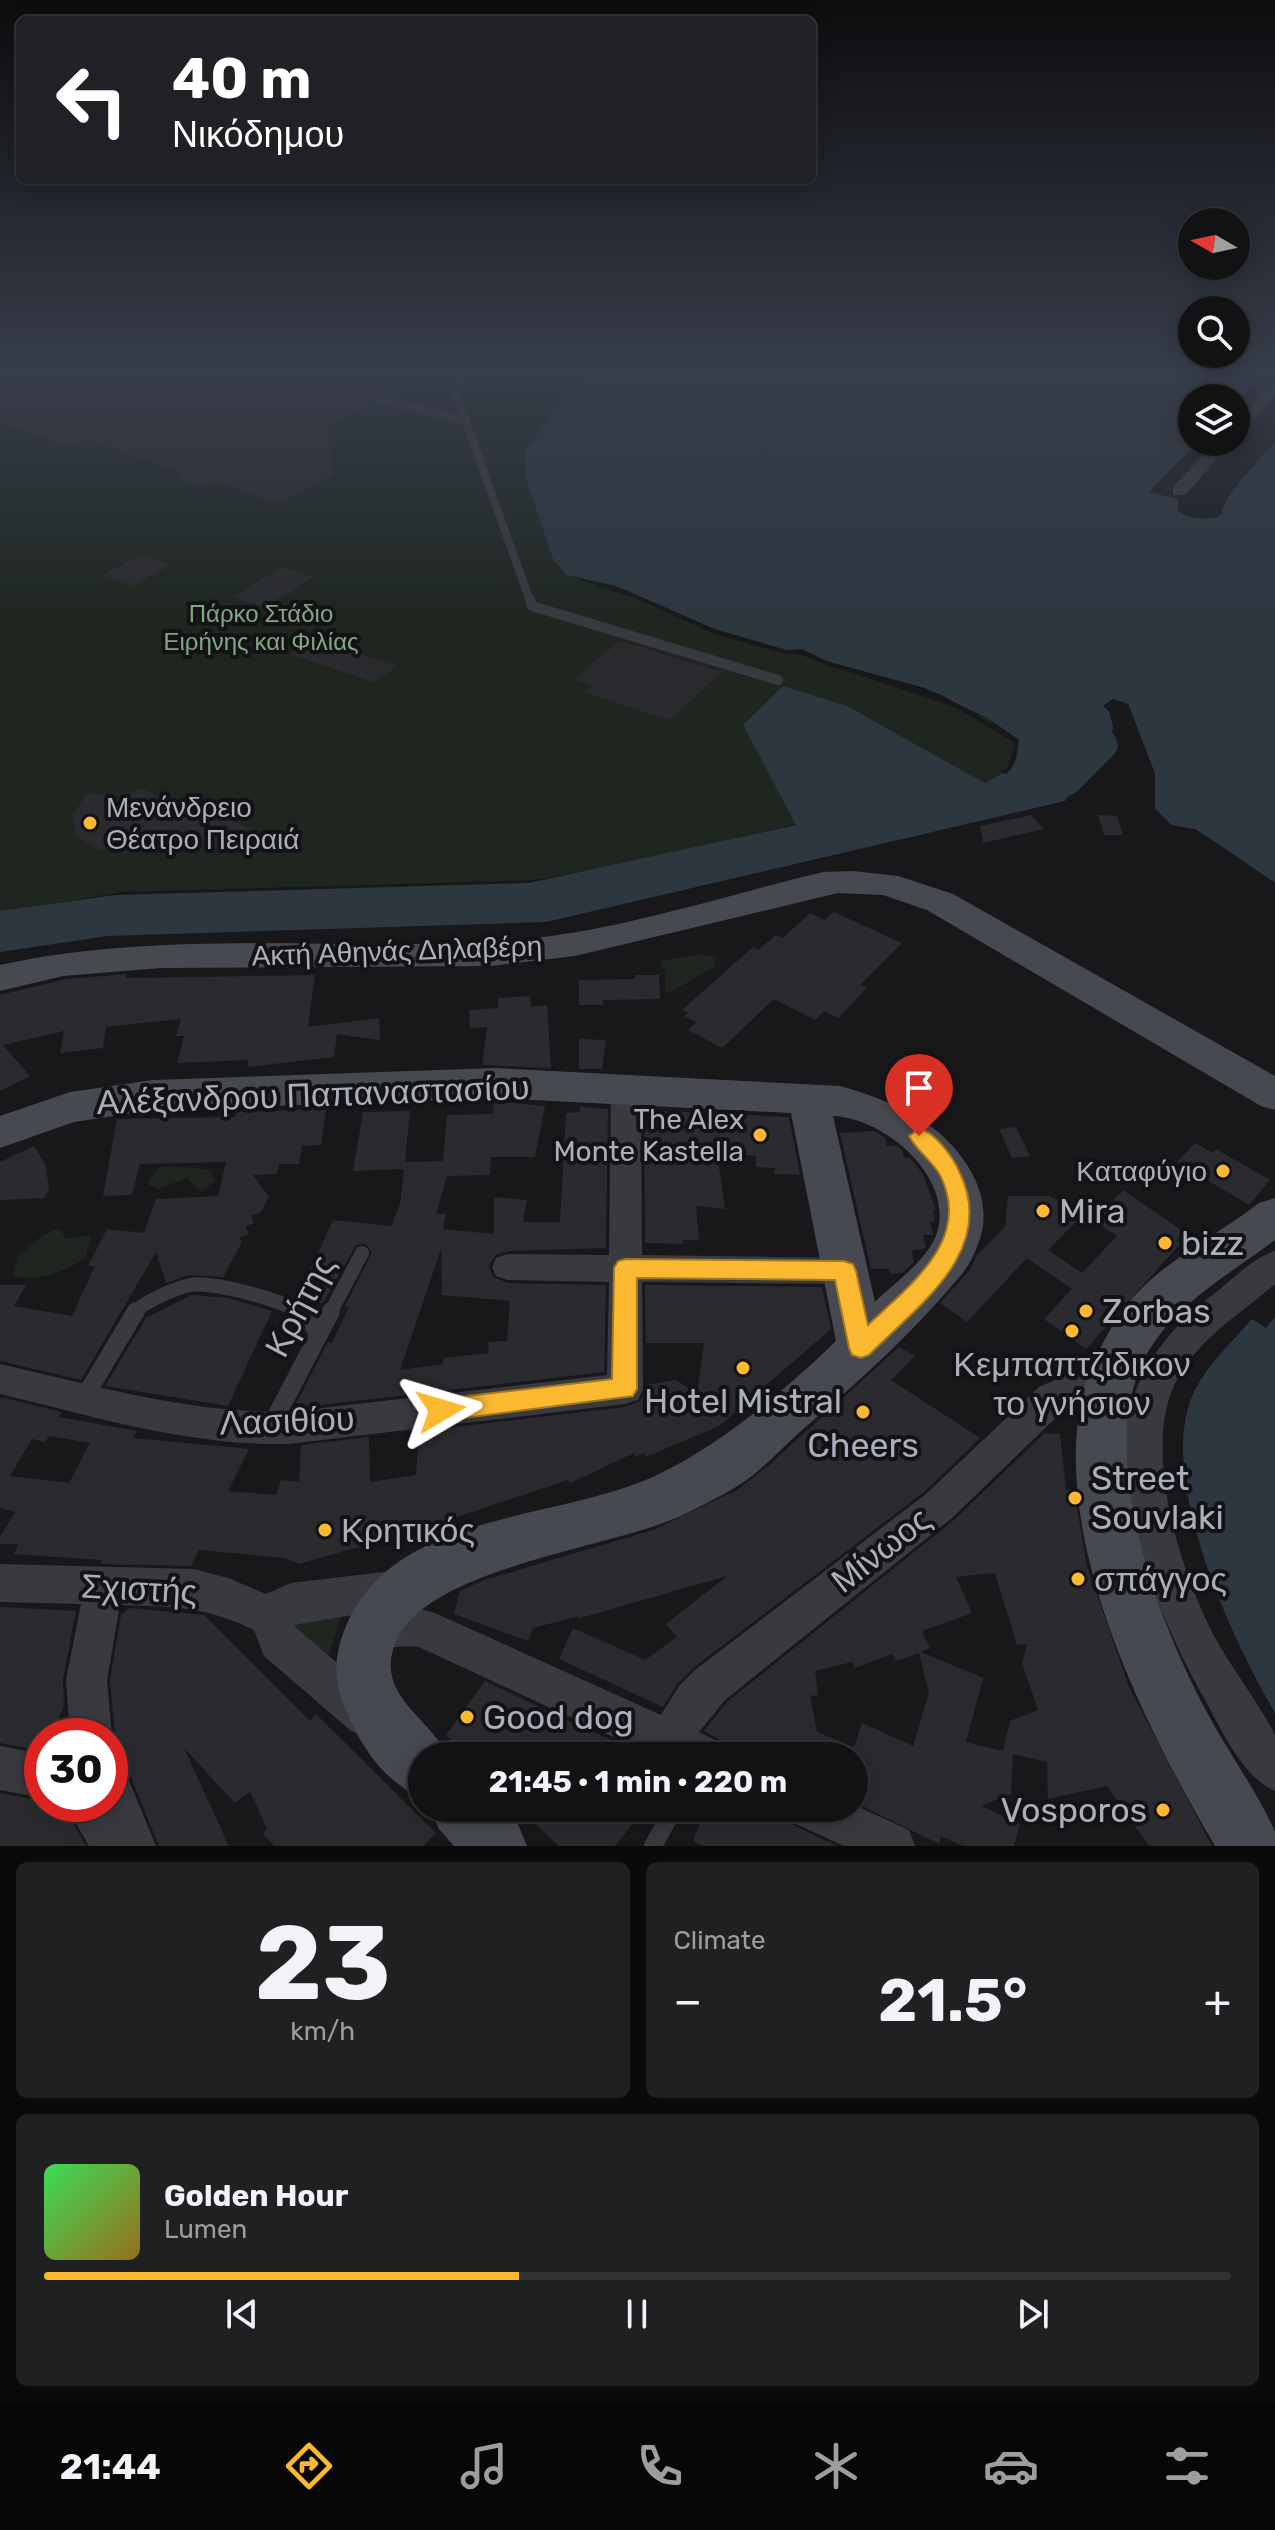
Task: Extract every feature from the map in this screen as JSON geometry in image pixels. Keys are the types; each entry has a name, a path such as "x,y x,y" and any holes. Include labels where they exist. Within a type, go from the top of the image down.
{"street":[{"path":"1179,491 1211,456"},
{"name":"Ακτή Αθηνάς Δηλαβέρη","path":"0,978 63,964 161,956 492,954 543,949 823,883 885,884 940,902 1275,1095"},
{"name":"Αλέξανδρου Παπαναστασίου","path":"0,1132 70,1107 136,1096 468,1083 809,1099 858,1105 906,1126 937,1154 958,1195 960,1225 951,1253 933,1276 861,1348 774,1426 725,1466 698,1483 664,1498 442,1565 386,1610"},
{"path":"626,1090 626,1268"},
{"path":"809,1099 861,1348"},
{"path":"1250,1846 1166,1695 1126,1587 1106,1507 1101,1470 1101,1419 1106,1395 1126,1344 1158,1305 1208,1262 1275,1215"},
{"path":"1275,1264 1213,1311 1171,1358 1156,1384 1149,1407 1146,1458 1149,1505 1183,1610 1207,1665 1275,1769"},
{"path":"508,1267 844,1271"},
{"name":"Λασιθίου","path":"0,1379 168,1418 269,1429 625,1389 626,1268"},
{"name":"Μίνωος","path":"689,1742 694,1701 710,1685 939,1506 1063,1390 1084,1388 1106,1395"},
{"name":"Σχιστής","path":"0,1583 194,1588 228,1597 273,1618"},
{"path":"89,1718 86,1689 93,1636 105,1586"},
{"path":"408,1753 278,1642 271,1629 273,1618 285,1604 296,1601 386,1610 405,1625 421,1627 669,1742"},
{"path":"386,1610 366,1680 376,1711 408,1753"},
{"path":"0,1768 24,1773"},
{"path":"99,1822 115,1846"},
{"path":"124,1822 134,1846"},
{"path":"473,1822 496,1846"},
{"path":"842,1822 893,1846"}],"lane":[{"path":"477,453 532,606 778,680"},
{"name":"Κρήτης","path":"269,1429 362,1253"},
{"path":"84,1398 137,1309 192,1284 255,1295 293,1307 320,1333"},
{"path":"653,1846 666,1822"}],"green space":[{"name":"Πάρκο Στάδιο Ειρήνης και Φιλίας","path":"0,453 582,453 553,559 566,575 989,719 1018,747 1006,774 985,783 847,706 743,725 796,824 640,861 534,880 121,892 0,913"},
{"path":"701,954 716,957 714,967 671,992 665,991 665,972 660,961"},
{"path":"160,1166 210,1169 215,1181 201,1192 188,1178 158,1189 149,1185 149,1180"},
{"path":"61,1230 66,1239 91,1235 86,1256 72,1266 41,1277 14,1275 17,1257 43,1235"},
{"path":"345,1605 324,1669 282,1623"}],"shaded area":[{"path":"526,453 1178,453 1178,456 1184,456 1149,492 1178,499 1178,510 1194,518 1217,518 1232,490 1265,453 1275,453 1275,883 1206,836 1171,825 1155,809 1155,774 1128,704 1113,699 1104,706 1112,718 1112,732 1119,742 1117,748 1099,773 1065,801 546,922 108,936 0,952 0,911 115,895 529,883 796,825 743,725 783,686 847,706 985,783 1011,769 1019,740 989,719 925,688 826,661 810,653 786,650 714,629 616,586 566,575 553,559 525,475"},
{"path":"1275,1317 1275,1713 1238,1643 1203,1555 1184,1465 1185,1425 1200,1380 1252,1319 1266,1328"}],"pier":[{"path":"1263,453 1221,505 1222,515 1206,519 1183,515 1178,510 1178,499 1182,500 1185,511 1206,515 1218,512 1217,503"},
{"path":"603,584 628,591 714,629 786,650 802,649 826,661 940,694 1019,740 1016,759 1006,774 1001,772 1008,767 1015,743 938,697 825,665 802,653 785,654 712,633 626,594 597,587"},
{"path":"1113,699 1128,704 1155,774 1155,809 1171,825 1195,829 1275,883 1275,887 1242,868 1204,839 1169,828 1152,812 1151,775 1123,706 1110,705 1118,725 1116,731 1123,741 1122,753 1085,792 1078,797 1075,794 1119,749 1109,711 1103,706"}],"building":[{"path":"126,453 330,453 333,475 278,503 212,481 199,488 180,481 180,471"},
{"path":"141,555 171,565 132,586 102,575"},
{"path":"283,567 314,577 264,607 232,597"},
{"path":"314,639 397,666 374,682 290,654"},
{"path":"620,641 722,672 669,720 585,692 592,685 573,679"},
{"path":"140,788 218,821 223,817 256,831 227,852 194,838 157,851 121,853 95,848 77,836 72,816 88,792 122,800"},
{"path":"1031,815 1044,829 983,843 980,826"},
{"path":"1098,815 1117,816 1123,835 1104,835"},
{"path":"834,912 902,943 860,985 867,988 838,1018 824,1011 815,1020 774,999 722,1048 688,1030 696,1022 684,1016 688,1013 682,1010 753,947 758,950 776,935 783,938 810,913 825,920"},
{"path":"127,974 125,978 315,975 308,1027 379,1018 380,1040 337,1034 334,1057 248,1067 248,1060 177,1063 184,1036 176,1036 181,1019 106,1027 103,1048 60,1053 64,1031 3,1045 30,1076 0,1091 0,995 67,979"},
{"path":"635,975 659,975 660,999 603,1000 603,1005 579,1005 579,980 635,979"},
{"path":"530,996 531,1007 547,1005 551,1068 482,1065 487,1027 470,1029 469,1010 498,1008 498,998"},
{"path":"579,1039 606,1040 602,1069 579,1069"},
{"path":"494,1101 545,1106 535,1157 491,1157 490,1175 447,1176 436,1214 446,1214 443,1229 494,1234 494,1197 527,1200 523,1222 560,1222 566,1113 580,1112 580,1107 608,1109 606,1248 508,1251 495,1255 489,1266 493,1277 508,1283 606,1285 604,1372 294,1408 328,1342 332,1343 349,1307 345,1306 372,1253 366,1244 356,1245 323,1303 297,1298 333,1220 391,1226 400,1204 404,1169 353,1171 363,1112 410,1111 405,1162 443,1161 447,1115 493,1114","holes":["441,1249 442,1295 510,1301 507,1341 488,1342 489,1353 443,1358 443,1364 400,1370"]},
{"path":"326,1109 321,1145 302,1146 299,1164 279,1164 277,1174 253,1175 269,1197 261,1212 251,1216 254,1223 245,1227 249,1234 239,1238 242,1242 223,1277 189,1275 166,1283 156,1252 81,1380 0,1361 0,1285 26,1285 14,1306 72,1316 95,1266 88,1266 107,1229 144,1233 156,1199 218,1196 226,1162 140,1164 132,1195 103,1196 117,1119 235,1117 236,1112"},
{"path":"644,1110 789,1117 800,1175 774,1174 775,1168 756,1167 756,1156 717,1152 725,1209 696,1206 699,1240 683,1240 683,1244 645,1243"},
{"path":"1016,1127 1030,1156 1012,1158 999,1129"},
{"path":"875,1131 885,1138 887,1146 896,1145 902,1150 904,1158 910,1158 923,1174 936,1211 933,1211 935,1221 930,1222 933,1235 923,1235 926,1248 912,1251 914,1262 902,1273 890,1274 889,1269 871,1269 840,1133"},
{"name":"Καταφύγιο","path":"1195,1143 1213,1153 1216,1149 1270,1180 1249,1205 1177,1162"},
{"path":"34,1146 46,1166 49,1190 44,1198 0,1200 0,1162"},
{"path":"1123,1190 1184,1232 1176,1241 1180,1244 1086,1349 1044,1319 1072,1289 1027,1258 967,1322 940,1303 970,1270 976,1256 1005,1227 1008,1196 1050,1196 1081,1217 1048,1250 1082,1273 1117,1236 1094,1221"},
{"path":"645,1285 822,1287 831,1329 719,1426 646,1457 644,1453 634,1457 634,1453 570,1483 568,1480 418,1530 299,1564 284,1558 199,1550 191,1566 100,1564 102,1560 14,1554 18,1544 0,1544 0,1537 15,1512 0,1508 0,1397 62,1412 59,1417 137,1431 133,1438 249,1449 228,1491 276,1495 281,1480 299,1482 301,1445 369,1437 370,1482 416,1475 419,1431 625,1407 641,1401 646,1385 676,1380 697,1393 704,1343 646,1343","holes":["49,1436 90,1443 69,1483 10,1476 32,1439 45,1442"]},
{"path":"192,1295 228,1298 272,1311 228,1406 105,1386 146,1318"},
{"path":"899,1347 915,1356 891,1380 980,1438 924,1492 693,1668 677,1684 663,1707 559,1659 573,1628 645,1660 677,1637 666,1624 727,1576 577,1619 579,1616 533,1628 528,1641 454,1614 460,1591 484,1580 653,1530 737,1490 767,1467"},
{"path":"1045,1433 1060,1434 1066,1490 1071,1489 1076,1502 1087,1566 1129,1687 1212,1846 1149,1846 1107,1786 1048,1799 1047,1762 1013,1754 1011,1794 981,1806 1020,1824 1014,1846 963,1846 941,1836 939,1844 868,1809 868,1742 856,1742 862,1723 913,1746 929,1693 919,1653 896,1661 892,1654 855,1668 852,1662 815,1671 818,1695 810,1696 817,1732 842,1742 724,1742 704,1731 727,1702 954,1520","holes":["995,1573 1017,1645 1027,1644 1022,1663 1038,1710 1010,1721 1003,1751 966,1742 983,1678 921,1652 930,1648 922,1631 972,1613 956,1577"]},
{"path":"0,1607 76,1611 63,1679 64,1706 59,1718 24,1718 24,1748 0,1743"},
{"path":"129,1608 204,1615 310,1721 316,1714 408,1805 408,1822 425,1822 436,1833 423,1846 274,1846 263,1834 267,1828 250,1792 235,1803 184,1748 229,1846 159,1846 128,1770 128,1718 113,1718 110,1680 121,1615"},
{"path":"485,1681 616,1742 453,1742 446,1735"},
{"path":"0,1793 24,1798 24,1822 72,1822 86,1846 0,1846"},
{"path":"534,1822 634,1822 615,1846 559,1846"},
{"path":"700,1822 787,1822 837,1846 704,1846 693,1841"}],"place":[{"name":"Μενάνδρειο Θέατρο Πειραιά","path":"90,823"},
{"name":"The Alex Monte Kastella","path":"760,1135"},
{"name":"Καταφύγιο","path":"1223,1171"},
{"name":"Mira","path":"1043,1211"},
{"name":"bizz","path":"1165,1243"},
{"name":"Zorbas","path":"1086,1311"},
{"name":"Κεμπαπτζιδικον το γνήσιον","path":"1072,1331"},
{"name":"Hotel Mistral","path":"743,1368"},
{"name":"Cheers","path":"863,1412"},
{"name":"Street Souvlaki","path":"1075,1498"},
{"name":"Κρητικός","path":"325,1530"},
{"name":"σπάγγος","path":"1078,1579"},
{"name":"Good dog","path":"467,1717"},
{"name":"Vosporos","path":"1163,1810"}],"route":[{"path":"441,1410 625,1389 626,1268 844,1271 861,1348 947,1260 959,1232 956,1188 946,1167 919,1136"}]}
